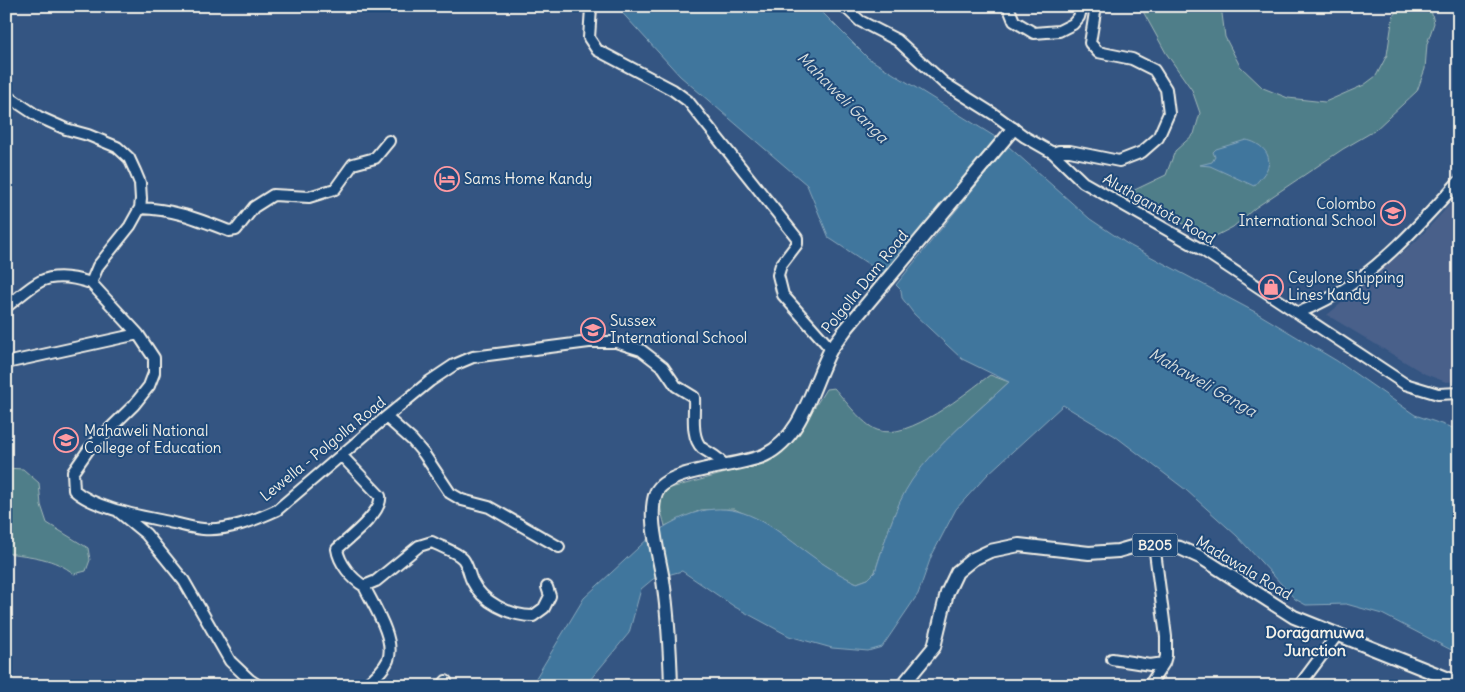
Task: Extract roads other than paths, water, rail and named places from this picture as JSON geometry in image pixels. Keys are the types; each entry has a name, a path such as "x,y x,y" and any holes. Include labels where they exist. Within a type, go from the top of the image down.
{"main road":[{"name":"Polgolla Dam Road","path":"671,686 670,641 653,512 656,492 666,483 678,477 759,458 776,448 793,428 807,405 831,349 1013,129"},
{"name":"Madawala Road","path":"902,686 934,647 947,593 957,572 973,559 990,551 1019,545 1089,553 1118,551 1138,545 1154,544 1180,548 1202,558 1294,617 1459,683"}],"street":[{"path":"590,6 589,38 597,50 673,90 688,102 797,238 797,244 781,265 778,275 783,294 831,349"},
{"name":"Aluthgantota Road","path":"844,6 860,21 897,40 944,83 1053,153 1083,182 1204,252 1405,384 1438,394 1459,393"},
{"path":"1008,6 1014,21 1034,33 1059,31 1073,24 1079,17 1082,6"},
{"path":"1053,153 1070,151 1119,161 1142,152 1158,138 1169,113 1166,89 1154,70 1132,59 1098,52 1090,43 1096,6"},
{"path":"6,95 39,117 66,129 88,135 117,147 129,158 140,183 141,199 140,208 130,226 98,266 91,283 77,278 55,278 41,281 6,307"},
{"path":"140,208 160,208 187,215 229,232 236,230 254,207 273,195 309,197 335,189 353,164 375,158 389,141"},
{"path":"1297,313 1337,294 1378,262 1407,237 1459,182"},
{"name":"Lewella - Polgolla Road","path":"91,283 138,334 154,358 154,373 150,386 134,405 89,449 73,472 74,490 81,496 117,511 204,529 230,526 257,519 277,510 386,417 430,381 454,365 473,356 589,342 616,342 641,350 663,367 676,386 694,397 695,428 699,444 717,457 724,465"},
{"path":"6,363 138,334"},
{"path":"386,417 412,440 424,454 450,493 462,500 489,506 559,547"},
{"path":"341,455 380,496 381,501 377,511 337,550 338,558 356,582 364,586 386,628 390,651 388,661 377,676 364,686"},
{"path":"117,511 146,534 184,581 230,661 259,686"},
{"path":"364,586 376,581 419,546 432,542 462,558 470,571 471,580 485,599 510,612 522,616 533,616 544,608 550,596 547,587"},
{"path":"1148,686 1164,663 1166,656 1166,637 1154,544"},
{"path":"1299,686 1337,635"},
{"path":"1112,659 1150,665 1164,663"}],"water":[{"name":"Mahaweli Ganga","path":"616,6 816,6 868,58 997,138 885,275 829,238 807,185 680,76"},
{"path":"1246,140 1260,146 1268,158 1269,164 1267,169 1254,186 1210,166 1200,165 1212,162 1215,157 1213,152 1216,149"},
{"name":"Mahaweli Ganga","path":"1008,146 1090,219 1129,245 1257,313 1337,361 1415,415 1453,428 1459,434 1459,654 1382,614 1346,604 1306,605 1295,599 1237,536 1186,490 1115,436 1063,405 988,474 956,509 931,557 918,594 882,647 868,651 832,648 789,636 735,607 682,571 653,579 641,589 629,633 585,686 531,686 584,598 652,535 685,516 713,509 738,511 761,520 829,568 857,583 868,579 875,572 895,513 912,480 933,453 1009,382 962,359 914,314 902,298 901,290 896,285"}],"place":[{"name":"Sams Home Kandy","path":"447,179"},
{"name":"Colombo International School","path":"1393,213"},
{"name":"Ceylone Shipping Lines Kandy","path":"1271,287"},
{"name":"Sussex International School","path":"593,330"},
{"name":"Mahaweli National College of Education","path":"66,440"}],"district":[{"name":"Doragamuwa Junction","path":"1315,641"}]}
